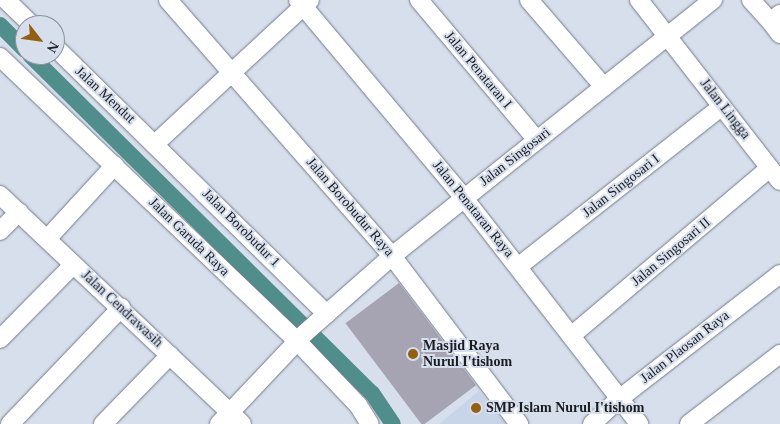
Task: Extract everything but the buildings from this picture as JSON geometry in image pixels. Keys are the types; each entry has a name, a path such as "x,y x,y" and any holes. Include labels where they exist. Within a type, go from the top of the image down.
{"street":[{"path":"6,0 22,15"},
{"name":"Jalan Borobudur Raya","path":"168,0 233,72 392,256 519,424"},
{"name":"Jalan Penataran I","path":"419,0 537,140"},
{"path":"529,0 604,87"},
{"name":"Jalan Lingga","path":"639,0 669,36 775,175"},
{"name":"Jalan Singosari","path":"219,424 230,410 301,337 392,256 713,0"},
{"path":"751,0 777,23"},
{"path":"156,143 233,72 304,2"},
{"name":"Jalan Penataran Raya","path":"304,2 519,266 639,424"},
{"name":"Jalan Garuda Raya","path":"0,57 301,337 358,405 370,424"},
{"name":"Jalan Mendut","path":"65,57 156,143"},
{"name":"Jalan Singosari I","path":"519,266 722,106"},
{"name":"Jalan Borobudur 1","path":"156,143 322,317"},
{"path":"47,239 115,165"},
{"name":"Jalan Singosari II","path":"571,336 775,175"},
{"name":"Jalan Cendrawasih","path":"0,195 230,410 242,424"},
{"path":"0,230 19,212"},
{"path":"0,339 74,265"},
{"name":"Jalan Plaosan Raya","path":"592,424 619,399 780,274"},
{"path":"10,424 121,308"},
{"path":"689,424 780,354"},
{"path":"103,424 170,355"}],"shaded area":[{"name":"SMP Islam Nurul I'tishom","path":"479,391 506,424 439,424"}],"waterway":[{"path":"0,25 15,40"},
{"path":"40,65 372,393 393,424"}],"place":[{"name":"Masjid Raya Nurul I'tishom","path":"413,354"},
{"name":"SMP Islam Nurul I'tishom","path":"476,408"}]}
